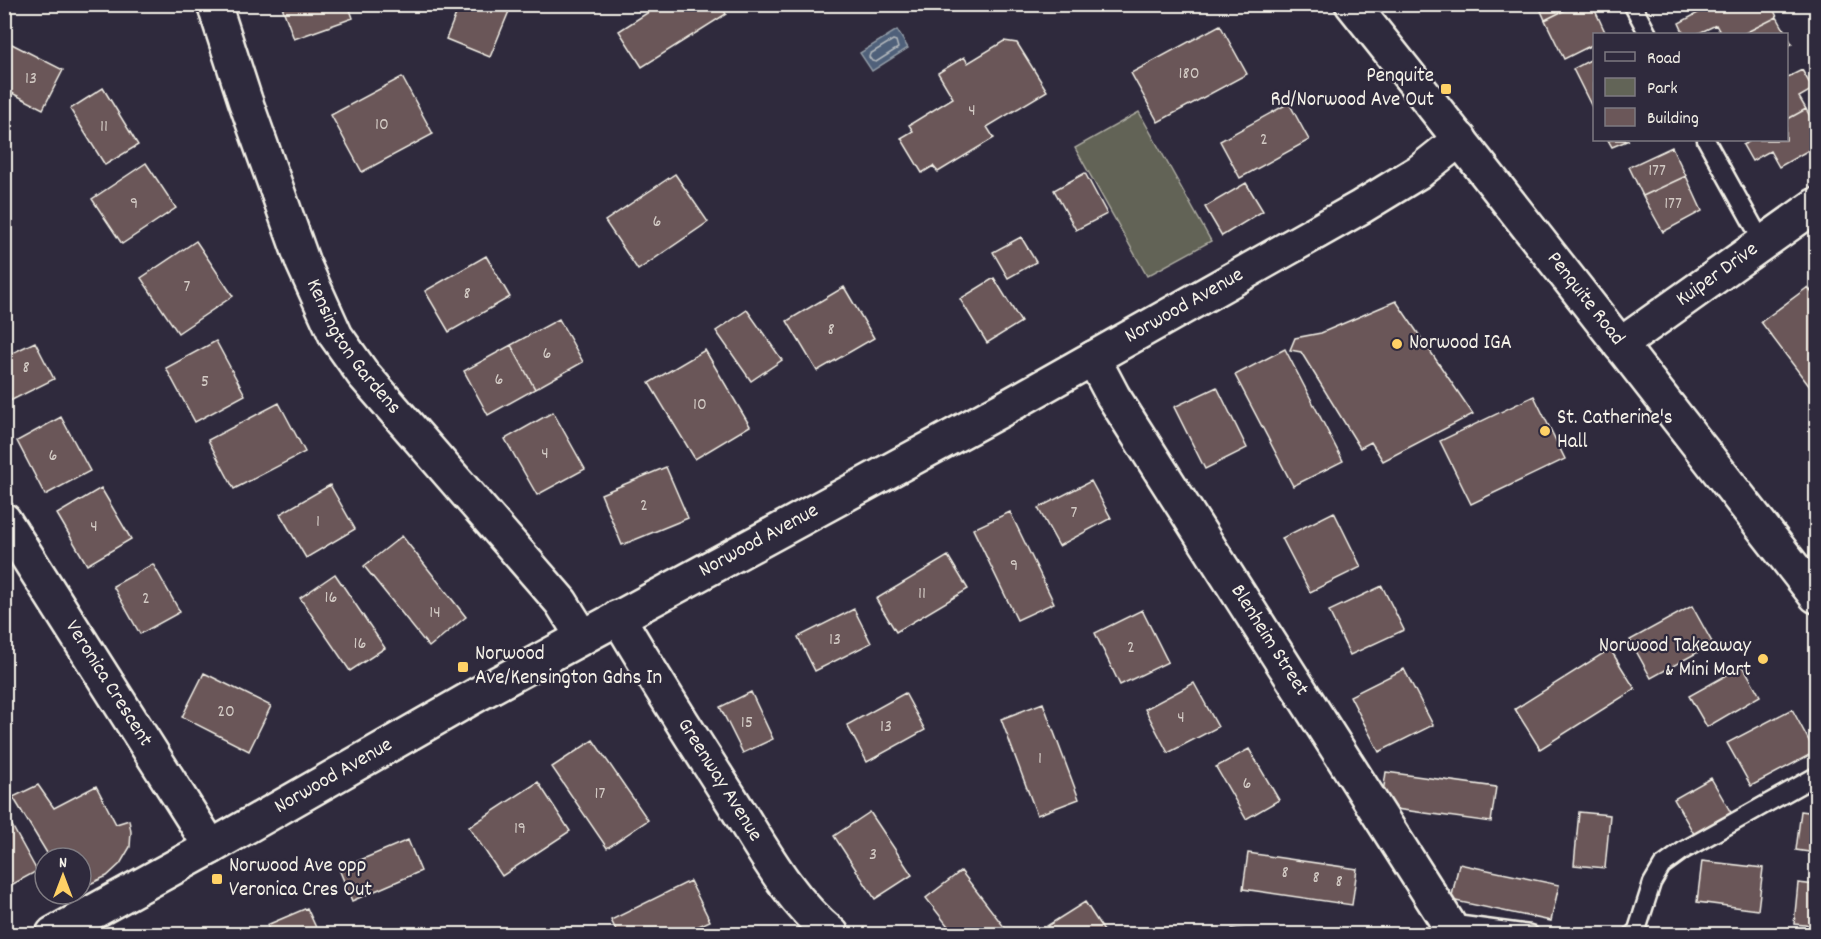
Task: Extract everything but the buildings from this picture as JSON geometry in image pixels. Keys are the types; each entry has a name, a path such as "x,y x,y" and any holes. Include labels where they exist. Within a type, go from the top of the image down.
{"street":[{"name":"Kensington Gardens","path":"214,4 245,100 303,263 336,336 363,374 561,602 583,637"},
{"name":"Penquite Road","path":"1352,4 1816,596"},
{"name":"Norwood Avenue","path":"53,934 211,848 480,693 1003,409 1361,207 1420,171 1460,139"},
{"name":"Kuiper Drive","path":"1620,345 1816,205"},
{"name":"Blenheim Street","path":"1093,358 1113,396 1451,929"},
{"name":"Veronica Crescent","path":"4,520 211,848"},
{"name":"Greenway Avenue","path":"618,617 788,889 819,924 832,934"}],"lane":[{"path":"1632,4 1647,33"},
{"path":"1707,141 1763,243"},
{"path":"1633,934 1637,930 1652,883 1662,866 1684,850 1816,776"},
{"path":"1451,929 1530,934"}],"green space":[{"path":"1139,112 1211,241 1147,276 1075,148"}],"water":[{"path":"897,30 908,48 872,71 860,53"}],"place":[{"name":"Penquite Rd/Norwood Ave Out","path":"1446,89"},
{"name":"Norwood IGA","path":"1397,344"},
{"name":"St. Catherine's Hall","path":"1545,431"},
{"name":"Norwood Takeaway & Mini Mart","path":"1763,659"},
{"name":"Norwood Ave/Kensington Gdns In","path":"463,667"},
{"name":"Norwood Ave opp Veronica Cres Out","path":"217,879"}]}
